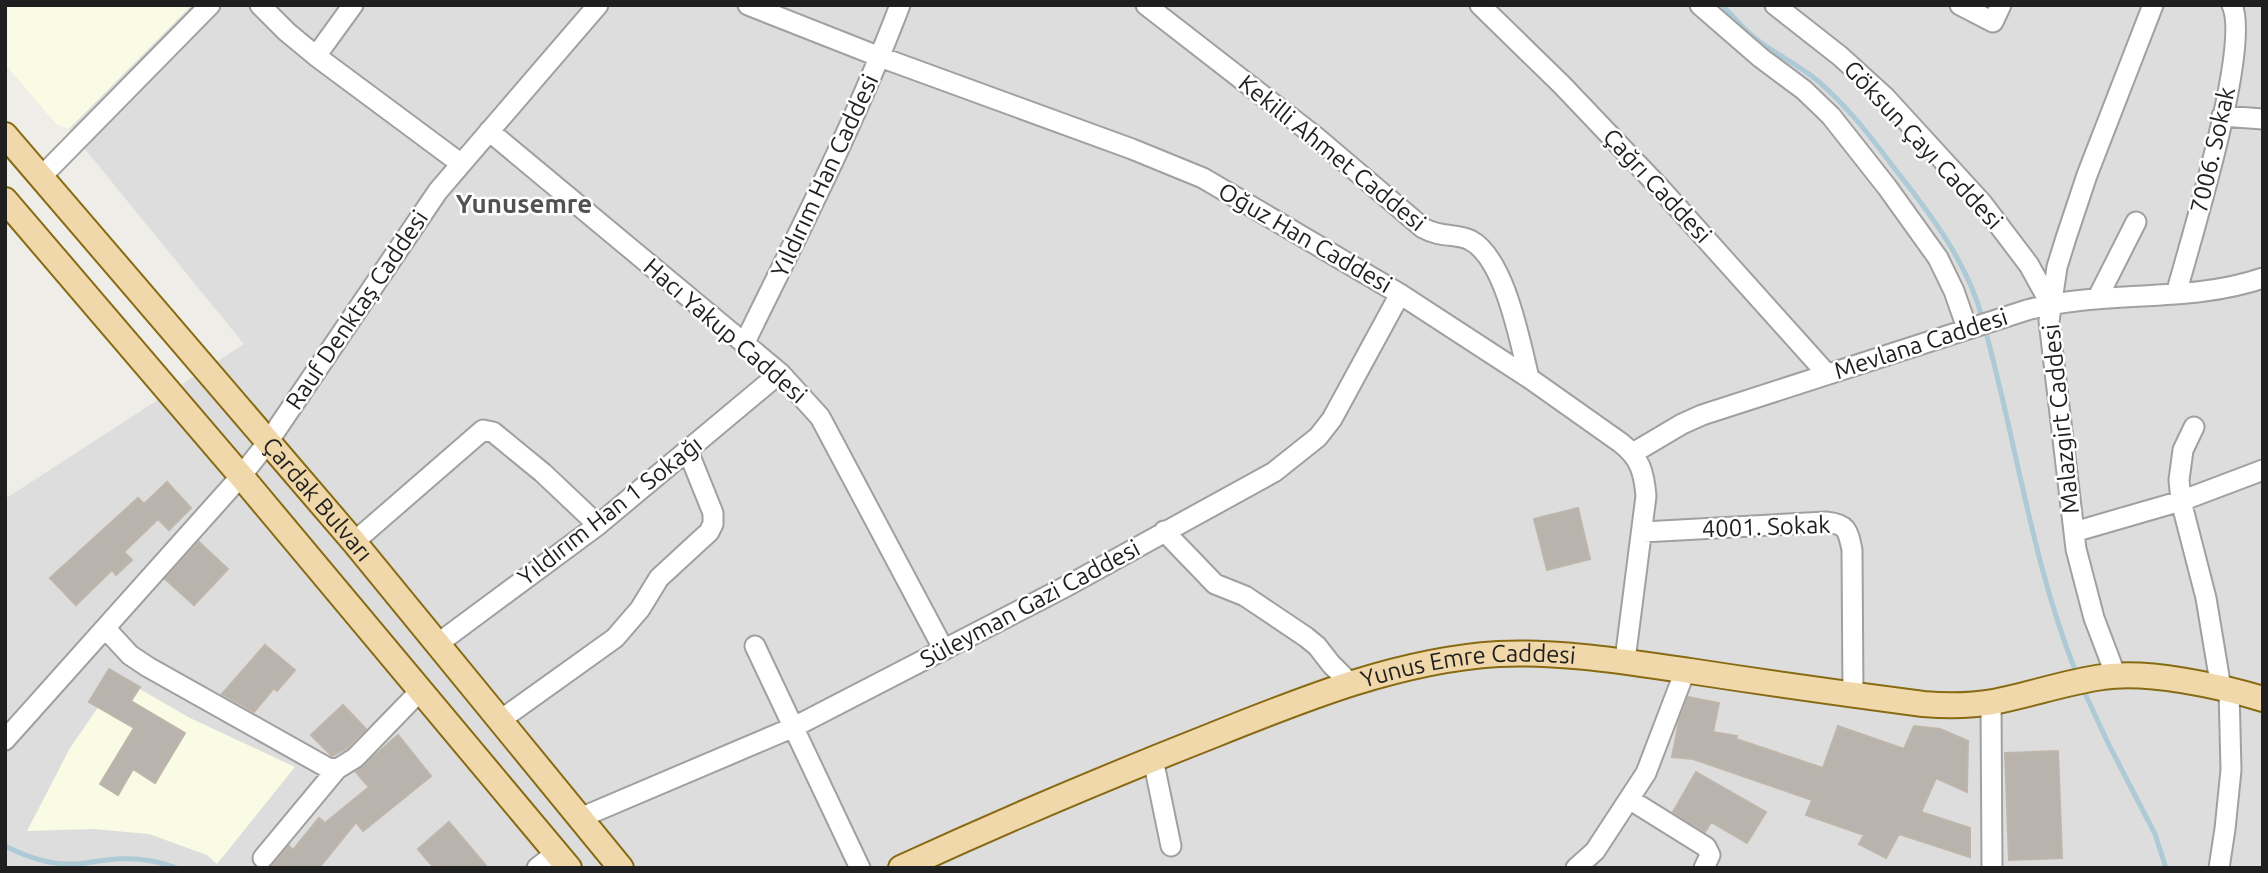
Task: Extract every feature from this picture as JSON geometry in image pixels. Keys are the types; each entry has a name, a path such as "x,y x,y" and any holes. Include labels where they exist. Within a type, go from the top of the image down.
{"main road":[{"name":"Çardak Bulvarı","path":"5,135 354,542 621,868"},
{"name":"Çardak Bulvarı","path":"5,200 421,690 554,863"},
{"name":"Yunus Emre Caddesi","path":"901,868 1023,812 1293,704 1351,684 1428,663 1466,657 1542,654 1625,660 1923,705 1992,702 2110,676 2186,681 2263,699"}],"street":[{"path":"41,177 210,5"},
{"path":"260,5 287,33 316,56 460,163"},
{"path":"316,56 353,5"},
{"name":"Rauf Denktaş Caddesi","path":"5,740 241,476 268,442 421,215 460,163 598,5"},
{"name":"Oğuz Han Caddesi","path":"748,5 1203,178 1400,294 1529,378 1633,453"},
{"name":"Yıldırım Han Caddesi","path":"744,344 832,164 900,5"},
{"name":"Kekilli Ahmet Caddesi","path":"1146,5 1316,137 1423,228 1434,234 1468,240 1478,246 1503,284 1529,378"},
{"name":"Çağrı Caddesi","path":"1480,5 1562,85 1661,189 1827,374"},
{"name":"Göksun Çayı Caddesi","path":"1700,5 1811,97 1831,117 1887,187 1938,258 1971,326"},
{"name":"Göksun Çayı Caddesi","path":"1775,5 1840,56 1893,107 1988,211 2029,265 2050,303"},
{"path":"1960,5 1997,14"},
{"name":"Malazgirt Caddesi","path":"2110,676 2082,581 2074,532 2052,358 2050,303 2057,267 2087,175 2153,5"},
{"name":"7006. Sokak","path":"2176,294 2222,116 2235,48 2237,24 2232,5"},
{"path":"2222,116 2263,119"},
{"name":"Hacı Yakup Caddesi","path":"489,131 780,373 808,402 826,427 944,650"},
{"path":"2098,297 2136,222"},
{"name":"Mevlana Caddesi","path":"1633,453 1692,419 1971,326 2050,303 2098,297 2176,294 2229,287 2263,278"},
{"name":"Süleyman Gazi Caddesi","path":"580,818 794,727 1067,586 1274,472 1318,437 1348,392 1400,294"},
{"name":"Yıldırım Han 1 Sokağı","path":"436,645 598,525 780,373"},
{"path":"2193,427 2183,450 2179,480 2181,501 2206,598 2225,688 2230,789 2219,868"},
{"path":"354,542 483,430 493,432 513,448 598,525"},
{"path":"499,721 615,638 640,609 659,578 709,532 713,524 713,513 688,451"},
{"path":"1625,660 1643,532 1644,476 1633,453"},
{"path":"2074,532 2181,501 2263,470"},
{"name":"4001. Sokak","path":"1643,532 1826,522 1839,523 1846,528 1852,550 1853,695"},
{"path":"1164,531 1215,584 1245,596 1306,637 1351,684"},
{"path":"106,629 130,655 148,667 328,768 337,769"},
{"path":"755,646 860,868"},
{"path":"1576,868 1595,851 1646,774 1685,671"},
{"path":"263,858 337,769 355,758 421,690"},
{"path":"1992,702 1992,868"},
{"path":"1153,759 1171,845"},
{"path":"1629,799 1706,847 1710,853 1704,868"}],"shaded area":[{"path":"5,5 2263,5 2263,868 5,868 5,499 244,344 5,51"},
{"path":"5,5 192,5 69,129 56,124 5,64"},
{"path":"119,677 190,718 295,767 217,864 207,855 149,834 93,829 27,831 70,748"}],"building":[{"path":"167,482 191,508 169,530 158,519 124,552 132,560 116,575 112,570 76,605 50,578 138,498 144,504"},
{"path":"1578,508 1590,559 1547,570 1534,519"},
{"path":"199,542 228,569 194,605 165,579"},
{"path":"265,645 295,670 277,691 274,688 254,712 222,694"},
{"path":"109,669 140,687 131,701 185,733 155,783 133,769 118,795 100,784 134,728 89,702"},
{"path":"1688,697 1719,703 1713,732 1737,736 1736,739 1823,768 1838,726 1904,749 1914,726 1940,729 1968,741 1967,792 1936,778 1921,812 1970,828 1970,857 1899,834 1886,858 1859,844 1864,835 1806,815 1812,800 1693,759 1672,757 1679,721"},
{"path":"343,705 366,729 347,748 332,756 311,735"},
{"path":"398,735 431,776 363,831 356,822 319,868 270,868 289,846 293,850 319,818 325,823 369,787 356,772"},
{"path":"2058,751 2062,858 2009,860 2005,753"},
{"path":"1696,772 1766,812 1747,843 1711,822 1705,832 1673,812"},
{"path":"449,822 488,868 434,868 418,849"}],"waterway":[{"path":"1722,5 1755,38 1818,81 1859,123 1947,240 1968,279 1983,320"},
{"path":"1985,329 2048,590 2077,675"},
{"path":"2082,687 2155,834 2166,868"},
{"path":"5,846 52,863 78,864 134,859 177,868"}],"district":[{"name":"Yunusemre","path":"524,204"}]}
